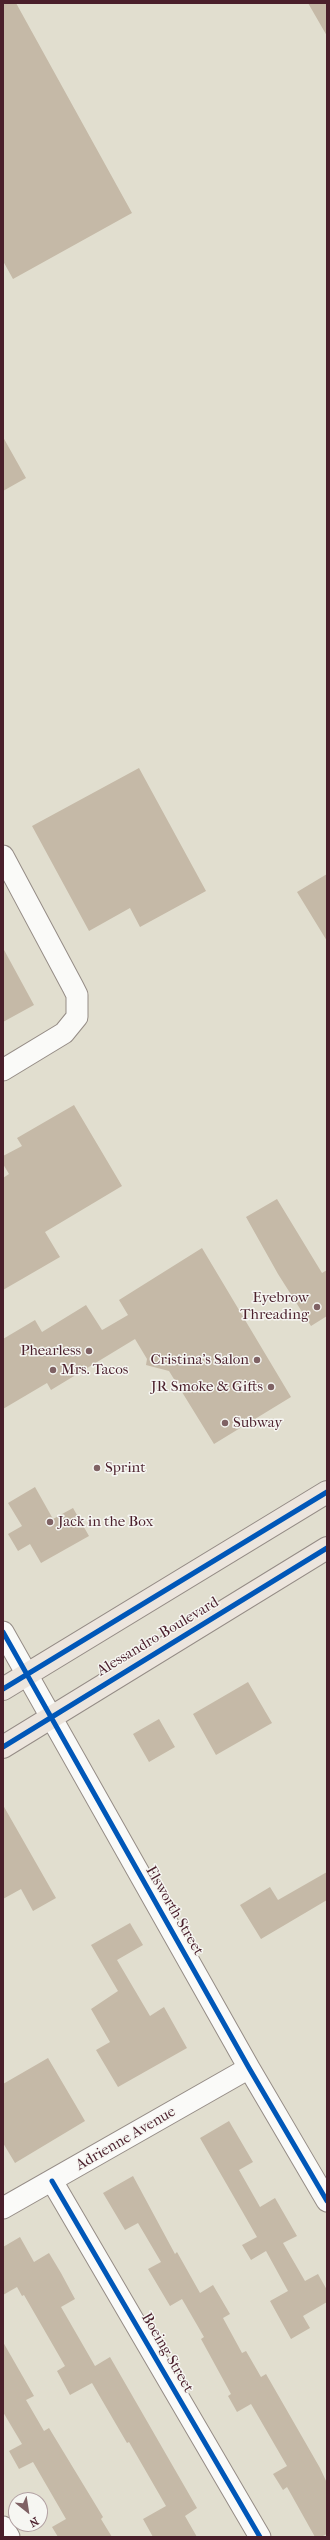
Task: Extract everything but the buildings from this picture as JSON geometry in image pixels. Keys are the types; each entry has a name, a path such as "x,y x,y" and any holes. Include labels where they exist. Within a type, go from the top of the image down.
{"main road":[{"path":"3,1689 327,1492"},
{"name":"Alessandro Boulevard","path":"3,1747 327,1548"}],"street":[{"path":"3,856 77,995 77,1017 64,1033 3,1070"},
{"name":"Elsworth Street","path":"3,1632 249,2068 327,2201"},
{"name":"Adrienne Avenue","path":"3,2208 249,2068"},
{"name":"Boeing Street","path":"52,2181 260,2537"},
{"path":"3,2527 9,2537"}],"cycle path":[{"path":"3,1689 327,1492"},
{"path":"3,1747 327,1548"},
{"path":"3,1632 249,2068 327,2201"},
{"path":"52,2181 260,2537"}],"place":[{"name":"Eyebrow Threading","path":"317,1307"},
{"name":"Phearless","path":"89,1351"},
{"name":"Cristina's Salon","path":"257,1360"},
{"name":"Mrs. Tacos","path":"53,1370"},
{"name":"JR Smoke & Gifts","path":"271,1387"},
{"name":"Subway","path":"225,1423"},
{"name":"Sprint","path":"97,1468"},
{"name":"Jack in the Box","path":"50,1522"}]}
